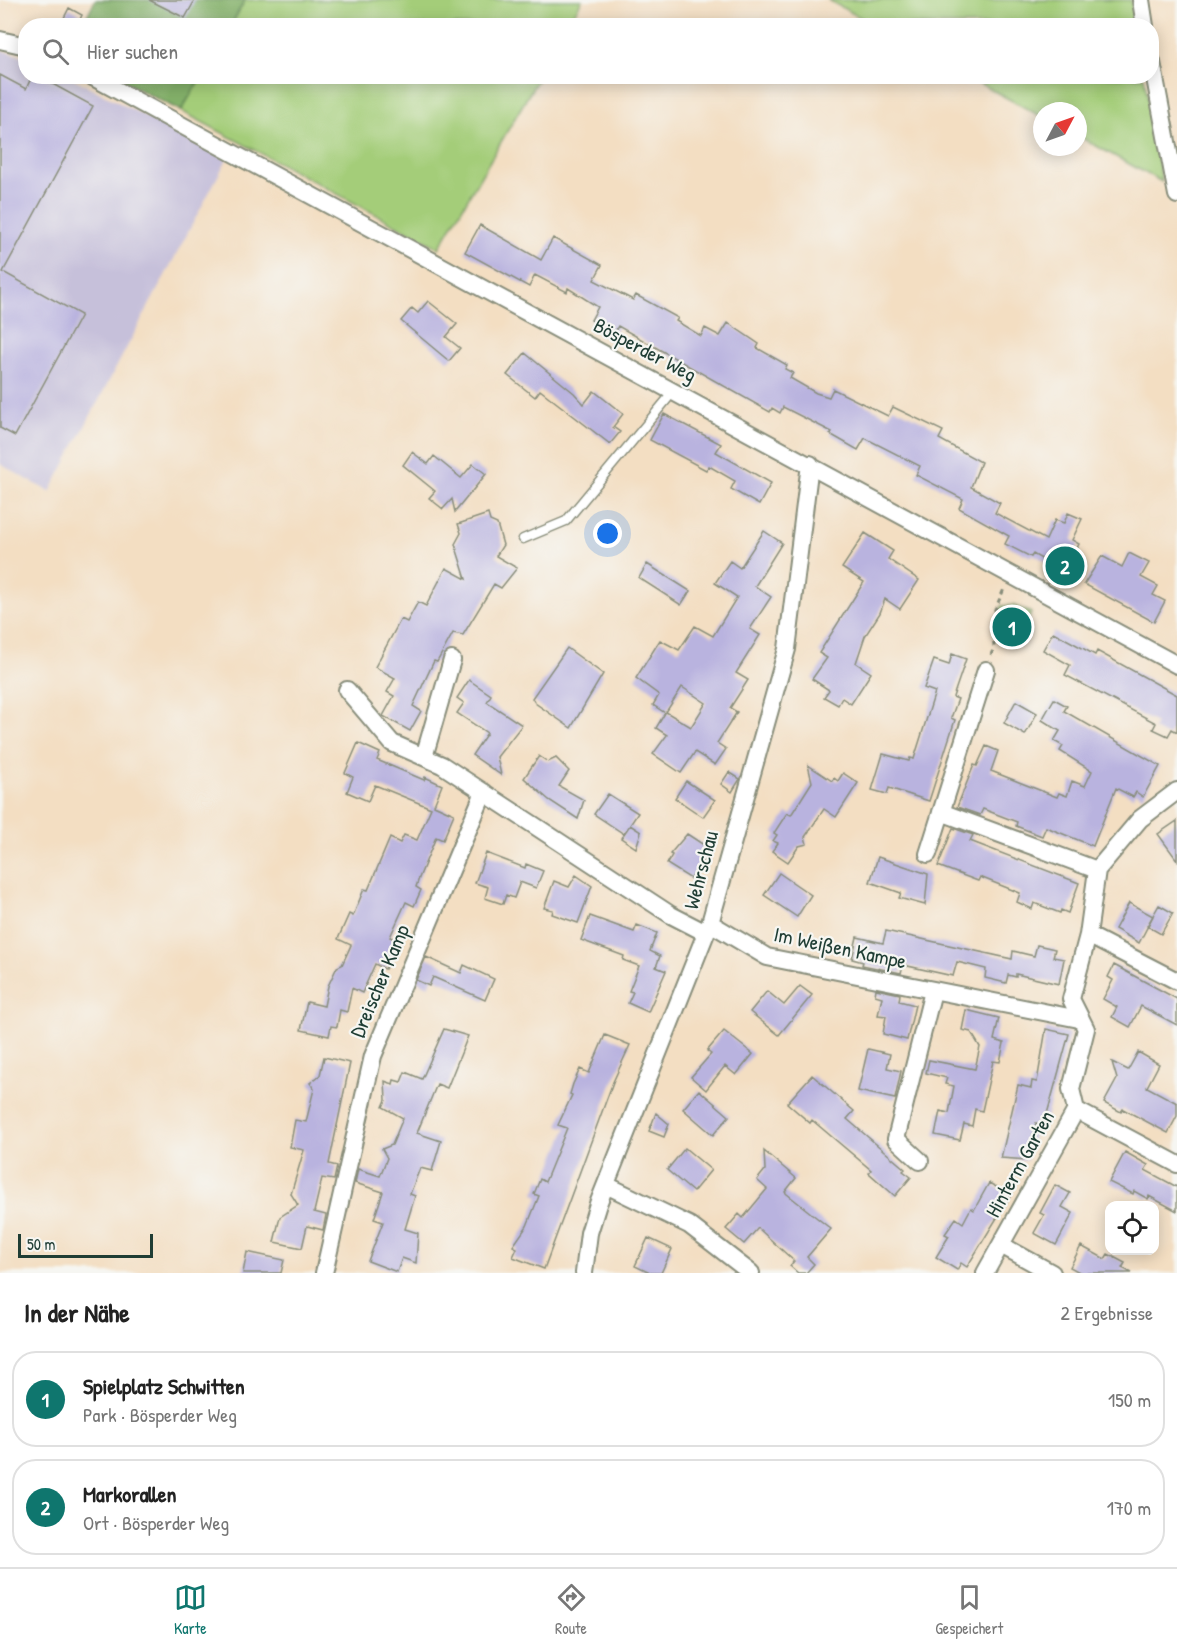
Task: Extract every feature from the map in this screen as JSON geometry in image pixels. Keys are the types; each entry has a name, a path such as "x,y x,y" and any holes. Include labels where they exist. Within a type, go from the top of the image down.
{"street":[{"path":"1141,0 1144,18"},
{"path":"0,40 18,44"},
{"name":"Bösperder Weg","path":"106,84 1177,665"},
{"path":"1156,84 1177,195"},
{"name":"Wehrschau","path":"584,1273 589,1233 606,1185 708,928 787,649 810,464"},
{"path":"424,757 452,660"},
{"path":"928,854 986,670"},
{"path":"347,690 392,743 442,765 671,915 708,928"},
{"path":"940,812 1097,870 1140,819 1177,791"},
{"name":"Dreischer Kamp","path":"324,1273 373,1056 484,792"},
{"name":"Hinterm Garten","path":"985,1273 1076,1110 1071,1089 1086,1029 1071,999 1088,935 1097,870"},
{"name":"Im Weißen Kampe","path":"708,928 767,957 1079,1019"},
{"path":"1088,935 1177,981"},
{"path":"920,1161 896,1139 933,991"},
{"path":"1076,1110 1177,1164"},
{"path":"606,1185 689,1225 751,1273"},
{"path":"1001,1245 1052,1273"}],"lane":[{"path":"523,539 566,520 674,391"}],"path":[{"path":"986,670 994,647 993,614 1012,575"}],"shaded area":[{"path":"0,50 18,55 18,84 83,84 227,159 50,492 0,464"}],"green space":[{"path":"95,0 245,0 235,18 86,18"},
{"path":"245,0 582,0 572,18 235,18"},
{"path":"828,0 1131,0 1135,18 861,18"},
{"path":"129,84 197,84 181,111"},
{"path":"197,84 535,84 439,248 181,111"},
{"path":"981,84 1145,84 1162,182 1087,141 1087,102 1033,102 1033,112"},
{"path":"1002,606 1014,606 1031,613 1019,641 999,637 998,617"}],"building":[{"path":"149,0 195,0 185,18"},
{"path":"69,8 82,15 81,18 64,18"},
{"path":"0,75 26,89 28,84 53,84 93,106 3,272 81,315 15,436 0,428"},
{"path":"480,225 541,260 553,238 602,265 594,280 633,300 636,295 678,318 676,321 701,336 705,328 720,336 728,323 759,344 757,348 787,365 785,369 793,373 790,378 816,393 829,397 833,389 888,416 893,407 943,431 939,439 981,462 971,487 1000,503 995,513 1046,540 1055,520 1064,523 1068,513 1082,519 1072,540 1079,544 1064,572 1033,554 1031,557 1005,544 1009,536 959,508 963,499 916,475 920,466 865,438 858,450 830,434 832,432 783,407 780,413 772,408 770,412 618,326 614,333 591,320 598,307 568,288 567,292 535,275 529,287 465,252"},
{"path":"428,301 457,324 446,337 460,348 449,361 401,321 412,308 418,313"},
{"path":"525,353 584,404 594,391 623,414 613,427 620,432 610,444 540,390 535,397 507,375"},
{"path":"664,414 721,444 716,452 771,483 759,505 731,489 735,481 709,466 706,470 650,440"},
{"path":"412,452 428,464 434,456 461,478 473,464 486,474 455,512 452,499 443,509 429,498 435,491 403,465"},
{"path":"488,514 490,521 497,524 503,545 496,556 517,568 501,588 494,584 463,635 453,633 437,662 434,661 413,706 421,711 410,731 383,716 394,696 387,692 395,678 375,667 401,619 407,622 418,602 426,606 446,568 466,579 455,544 461,533 458,524"},
{"path":"764,531 782,543 755,586 771,597 750,629 760,635 736,673 748,680 730,708 737,712 717,743 726,749 715,765 695,752 681,773 653,754 667,735 656,728 665,713 653,705 659,695 636,678 660,640 679,650 695,626 713,636 737,597 715,583 730,561 740,568","holes":["682,687 706,703 691,727 666,712"]},
{"path":"865,533 893,551 888,559 919,580 900,609 885,599 880,613 865,636 856,663 871,673 851,704 842,698 838,705 824,697 829,690 812,679 827,658 819,653 864,582 842,568"},
{"path":"1129,553 1149,563 1141,577 1158,586 1153,595 1165,601 1154,622 1084,584 1102,556 1122,567"},
{"path":"647,564 690,591 681,605 639,578"},
{"path":"1053,632 1095,655 1097,651 1177,695 1177,732 1172,729 1168,736 1153,729 1156,723 1065,675 1070,665 1043,650"},
{"path":"567,648 603,674 571,728 535,703 532,698"},
{"path":"952,654 966,659 953,697 958,699 951,718 955,720 929,801 889,788 887,794 872,790 883,754 909,761 910,758 914,759 935,692 924,688 934,660 949,665"},
{"path":"469,680 491,695 487,702 522,725 497,757 501,775 472,755 487,733 457,713 464,703 457,698"},
{"path":"1054,699 1067,706 1064,711 1160,766 1143,797 1136,792 1133,797 1116,788 1093,846 1046,827 1042,836 1016,826 1017,822 983,809 980,815 957,807 974,765 977,766 986,746 998,751 991,771 1057,797 1059,793 1067,796 1072,781 1085,786 1092,771 1060,751 1063,746 1054,741 1060,731 1042,720"},
{"path":"1016,701 1037,713 1025,735 1004,723"},
{"path":"358,743 380,753 377,760 442,785 434,805 454,814 443,840 436,837 416,887 421,890 414,906 406,902 390,937 399,941 392,957 385,969 375,964 362,993 352,988 347,1012 340,1010 337,1027 331,1026 329,1036 301,1030 307,1002 324,1006 328,986 337,967 342,965 351,945 338,939 349,914 353,916 364,889 368,890 390,838 400,843 404,835 417,840 431,808 375,785 368,801 347,792 353,777 345,773"},
{"path":"539,756 548,762 556,758 569,771 559,786 584,800 578,819 549,800 524,778"},
{"path":"808,765 832,781 834,778 838,781 843,773 858,783 836,817 824,809 805,837 807,844 799,846 788,862 772,851 778,843 773,841 777,835 774,833 787,813 791,815 812,782"},
{"path":"729,772 740,779 732,792 721,784"},
{"path":"686,781 715,800 703,817 675,798"},
{"path":"608,794 638,813 624,834 594,814"},
{"path":"1177,821 1177,860 1158,834"},
{"path":"630,825 641,832 636,848 621,838"},
{"path":"953,828 973,835 970,841 1079,883 1068,913 1061,910 1060,913 1034,903 1032,909 1017,902 1020,893 980,877 978,881 938,866"},
{"path":"687,834 710,849 691,879 667,864 672,855 670,854"},
{"path":"486,853 525,868 526,864 543,871 536,888 520,882 514,898 506,895 503,904 485,898 488,887 475,883"},
{"path":"878,857 928,874 925,905 899,898 901,893 870,882"},
{"path":"779,873 811,895 797,917 764,895"},
{"path":"576,875 592,886 578,923 552,914 553,910 544,908 554,881 569,887"},
{"path":"1129,903 1153,916 1139,943 1115,929"},
{"path":"1159,905 1173,913 1161,934 1147,926"},
{"path":"590,916 634,932 637,925 657,933 650,951 660,956 656,967 666,971 648,1012 628,1003 633,992 629,991 639,966 623,960 624,956 581,940"},
{"path":"886,931 1012,959 1013,951 1034,956 1037,945 1055,949 1053,957 1064,959 1059,984 1016,974 1016,977 1008,975 1006,983 985,978 986,969 957,962 953,976 903,965 901,973 862,965 863,962 852,959 857,937 883,943"},
{"path":"426,957 461,973 464,965 494,979 485,1000 433,977 429,986 416,980"},
{"path":"1114,965 1177,999 1177,1025 1141,1006 1130,1027 1112,1017 1117,1007 1103,999 1113,980 1108,977"},
{"path":"800,986 812,995 779,1035 750,1012 767,991 784,1005"},
{"path":"876,989 900,994 899,1001 915,1005 907,1040 883,1034 886,1016 878,1015 882,997 875,995"},
{"path":"966,1010 999,1018 994,1040 1004,1043 1000,1062 993,1061 982,1111 975,1109 972,1126 964,1124 960,1140 935,1135 940,1111 949,1113 954,1086 945,1084 947,1078 926,1073 929,1060 975,1069 980,1047 971,1032 962,1030"},
{"path":"444,1029 468,1036 447,1088 437,1084 417,1133 441,1141 432,1171 420,1168 410,1194 415,1196 405,1229 418,1233 416,1263 402,1258 397,1272 368,1261 383,1222 374,1219 383,1192 355,1183 358,1169 380,1176 387,1158 382,1149 392,1145 403,1118 383,1107 386,1100 385,1081 393,1084 394,1080 401,1082 405,1072 422,1079"},
{"path":"1046,1029 1069,1034 1044,1125 1036,1123 1027,1160 1001,1158 1018,1085 1031,1088 1032,1081 1037,1082"},
{"path":"724,1031 753,1054 736,1075 725,1066 706,1090 691,1077 711,1054 707,1051"},
{"path":"605,1035 630,1045 613,1082 544,1269 513,1257 517,1248 513,1246 527,1226 539,1196 534,1194 540,1179 545,1182 567,1128 558,1125 572,1095 570,1094 573,1084 580,1069 589,1073"},
{"path":"868,1049 890,1054 887,1068 901,1071 895,1099 858,1091"},
{"path":"1138,1052 1159,1064 1147,1087 1177,1103 1177,1116 1168,1133 1123,1109 1121,1112 1104,1103 1117,1079 1112,1062 1128,1070"},
{"path":"324,1057 350,1063 329,1164 337,1166 334,1180 322,1178 314,1212 326,1215 323,1230 307,1226 302,1248 274,1242 280,1217 298,1205 291,1194 304,1150 290,1147 295,1120 306,1122 314,1089 310,1083 320,1075"},
{"path":"812,1075 854,1111 847,1119 905,1169 903,1171 911,1177 895,1196 869,1173 871,1170 812,1120 810,1123 787,1103"},
{"path":"699,1090 729,1116 713,1135 683,1109"},
{"path":"656,1113 669,1124 664,1137 649,1131"},
{"path":"685,1148 711,1170 693,1192 667,1170"},
{"path":"764,1151 796,1178 785,1192 831,1229 807,1257 814,1264 806,1273 798,1273 790,1266 794,1261 758,1228 744,1244 726,1229 739,1214 743,1218 767,1189 757,1180 765,1170"},
{"path":"1125,1152 1148,1165 1145,1170 1177,1187 1177,1211 1149,1196 1148,1199 1134,1191 1133,1194 1109,1182"},
{"path":"989,1183 1011,1195 967,1267 961,1263 957,1270 936,1257 949,1236 945,1234 956,1218 963,1223 971,1208 974,1210"},
{"path":"1055,1185 1070,1193 1062,1207 1073,1213 1056,1245 1034,1233 1044,1215 1040,1213"},
{"path":"648,1238 672,1249 661,1273 650,1273 635,1266"},
{"path":"1081,1246 1105,1259 1110,1255 1125,1263 1122,1268 1132,1273 1081,1273 1070,1267"},
{"path":"247,1252 284,1260 281,1273 243,1273"}],"place":[{"name":"Markorallen","path":"1065,566"},
{"name":"Spielplatz Schwitten","path":"1012,627"}]}
